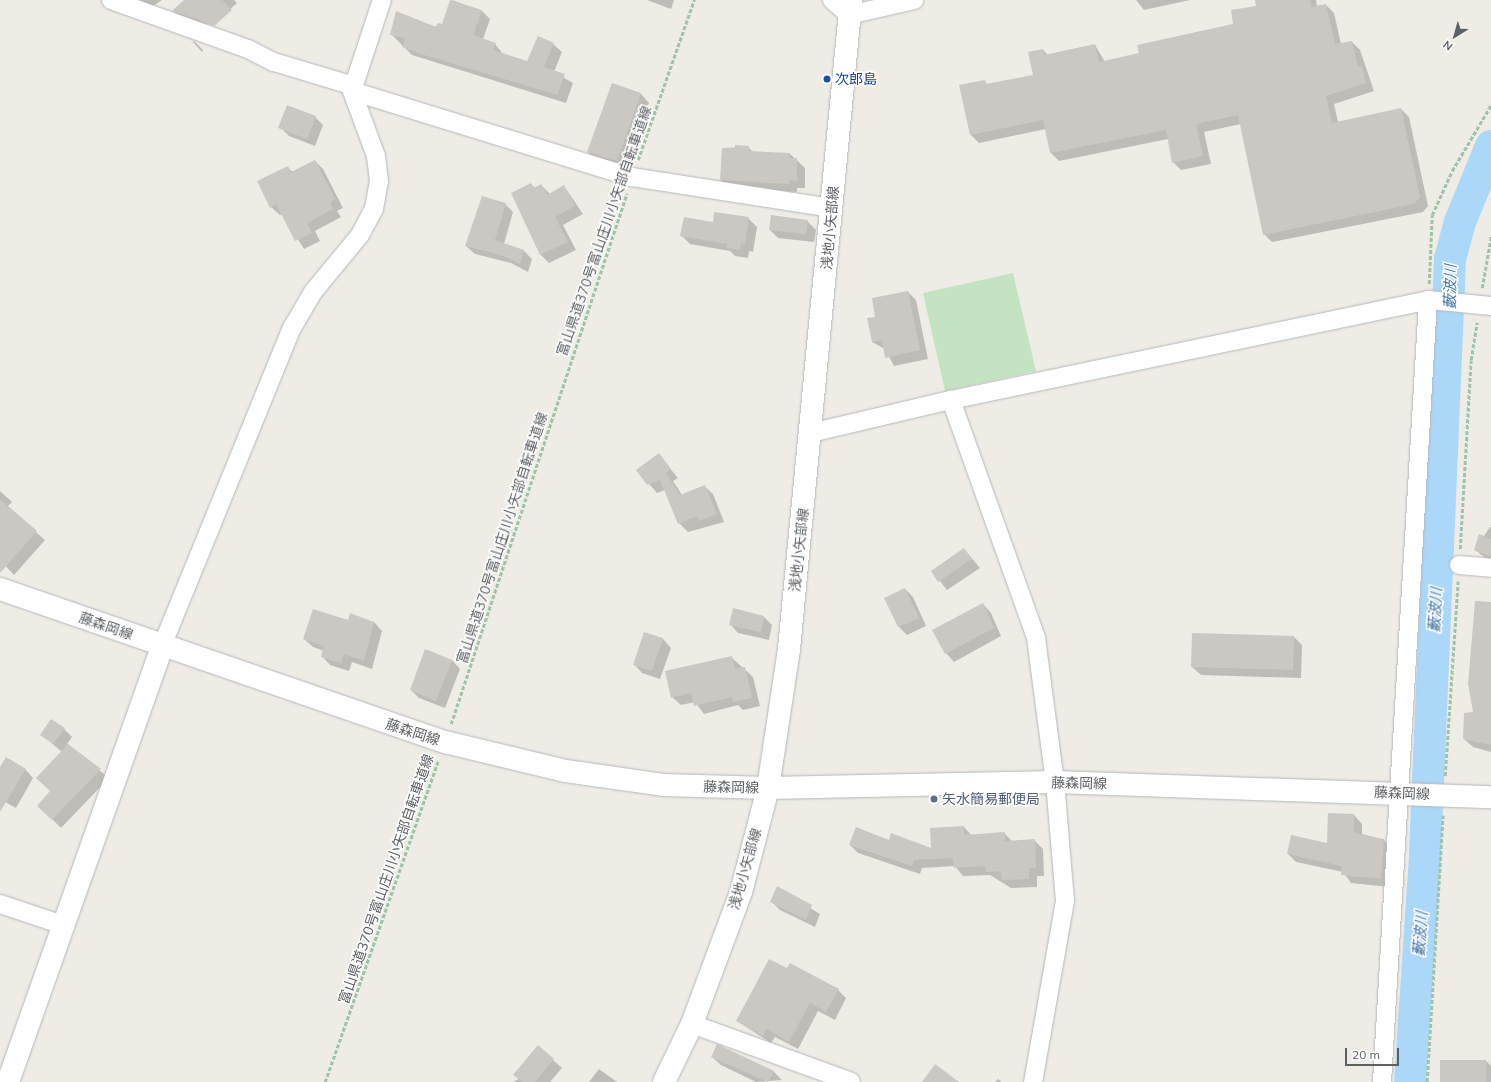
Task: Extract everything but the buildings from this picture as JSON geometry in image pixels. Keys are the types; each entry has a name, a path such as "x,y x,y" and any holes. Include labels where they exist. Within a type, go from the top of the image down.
{"main road":[{"name":"浅地小矢部線","path":"664,1082 692,1024 741,892 768,788 789,650 811,433 850,7"},
{"name":"藤森岡線","path":"0,589 162,646 445,742 566,771 663,785 768,788 1055,782 1491,797"},
{"path":"8,1082 162,646"}],"street":[{"path":"111,0 248,49 274,62 353,89 632,176 832,208"},
{"path":"162,646 292,328 313,292 360,235 374,209 379,182 376,156 353,89 382,0"},
{"path":"832,0 850,7 914,0"},
{"path":"1382,1082 1428,300"},
{"path":"811,433 951,400 1428,300 1482,304"},
{"path":"951,400 1036,638 1055,782 1065,900 1032,1082"},
{"path":"1459,565 1491,568"},
{"path":"0,904 63,925"},
{"path":"692,1024 851,1082"}],"path":[{"name":"富山県道370号富山庄川小矢部自転車道線","path":"325,1082 445,742 632,176 694,0"},
{"path":"1428,300 1432,215 1452,171 1491,105"},
{"path":"1427,1082 1471,360 1482,304 1491,237"}],"green space":[{"path":"1013,273 1036,371 945,391 923,293"}],"waterway":[{"name":"藪波川","path":"1410,1082 1425,854 1450,259 1460,222 1491,146"}],"place":[{"name":"次郎島","path":"827,79"},
{"name":"矢水簡易郵便局","path":"934,799"}]}
